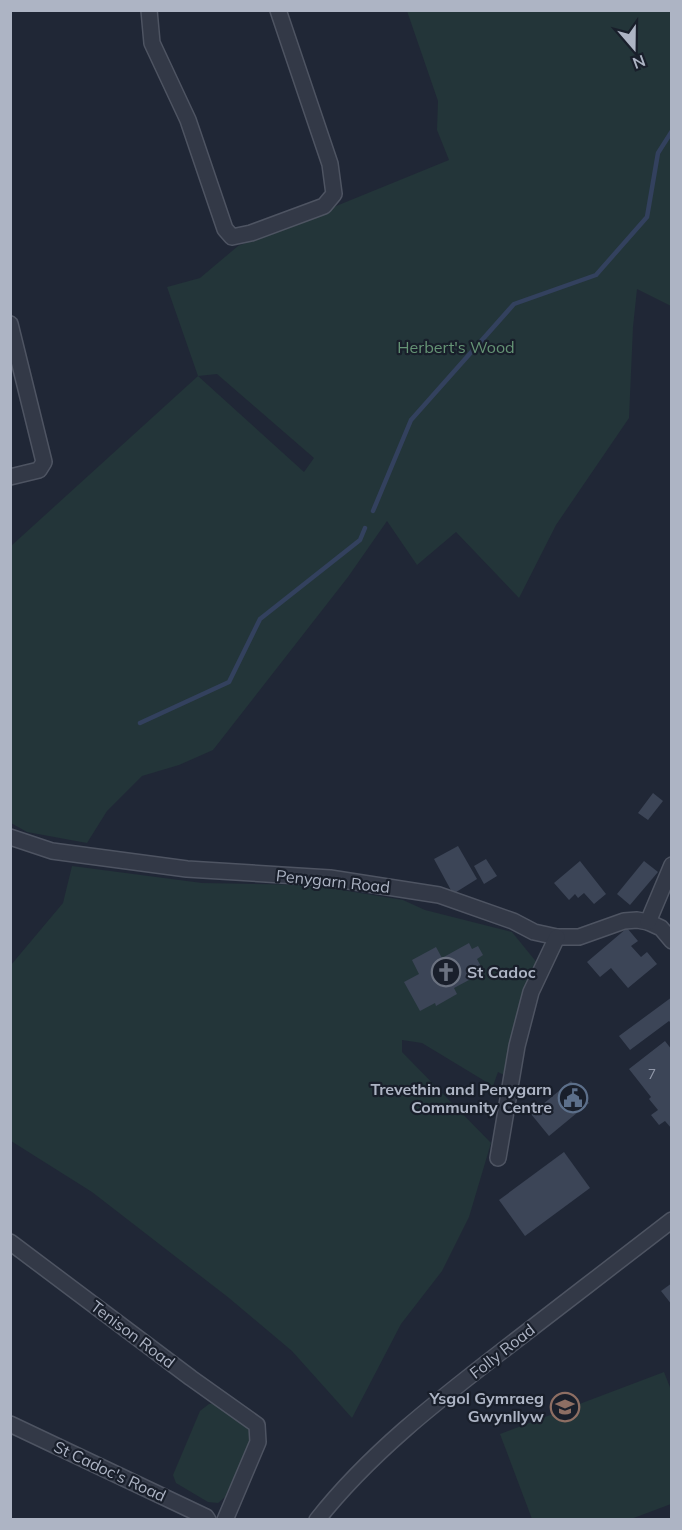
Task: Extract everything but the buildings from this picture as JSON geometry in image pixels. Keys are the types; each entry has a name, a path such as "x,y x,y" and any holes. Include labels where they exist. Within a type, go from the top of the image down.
{"street":[{"path":"149,10 153,43 188,120 225,229 232,237 251,234 324,206 334,194 330,164 278,10"},
{"path":"10,324 44,462 39,470 10,477"},
{"name":"Penygarn Road","path":"10,837 52,850 188,869 330,878 439,895 513,921 534,932 556,937 579,937 624,921 648,922"},
{"path":"672,864 648,922 661,928 672,941"},
{"path":"498,1158 517,1046 531,992 556,937"},
{"name":"Folly Road","path":"318,1520 333,1500 382,1450 441,1398 672,1220"},
{"name":"Tenison Road","path":"10,1242 257,1425 258,1442 225,1520"},
{"name":"St Cadoc's Road","path":"10,1424 206,1517 208,1520"}],"green space":[{"name":"Herbert's Wood","path":"407,11 671,11 671,306 637,289 629,418 556,525 519,598 456,532 417,565 387,521 348,577 213,750 179,765 142,776 107,811 87,843 27,832 11,823 11,546 198,376 167,287 200,278 238,246 449,160 437,130 438,101","holes":["217,374 314,458 304,472 198,376"]},
{"path":"72,866 202,883 311,885 403,900 425,910 512,932 538,964 515,1025 504,1075 498,1072 493,1086 422,1043 402,1040 402,1052 491,1143 469,1217 442,1271 401,1324 352,1418 292,1351 229,1298 92,1192 11,1141 11,965 63,903"},
{"path":"664,1372 671,1390 671,1504 631,1519 532,1519 500,1434"},
{"path":"219,1403 244,1422 250,1433 249,1445 225,1497 218,1503 208,1502 176,1483 173,1475 200,1411 209,1404"}],"waterway":[{"path":"373,511 411,420 514,304 596,275 647,217 658,153 672,131"},
{"path":"140,723 229,682 260,619 360,540 365,528"}],"place":[{"name":"St Cadoc","path":"446,972"},
{"name":"Trevethin and Penygarn Community Centre","path":"573,1098"},
{"name":"Ysgol Gymraeg Gwynllyw","path":"565,1407"}]}
